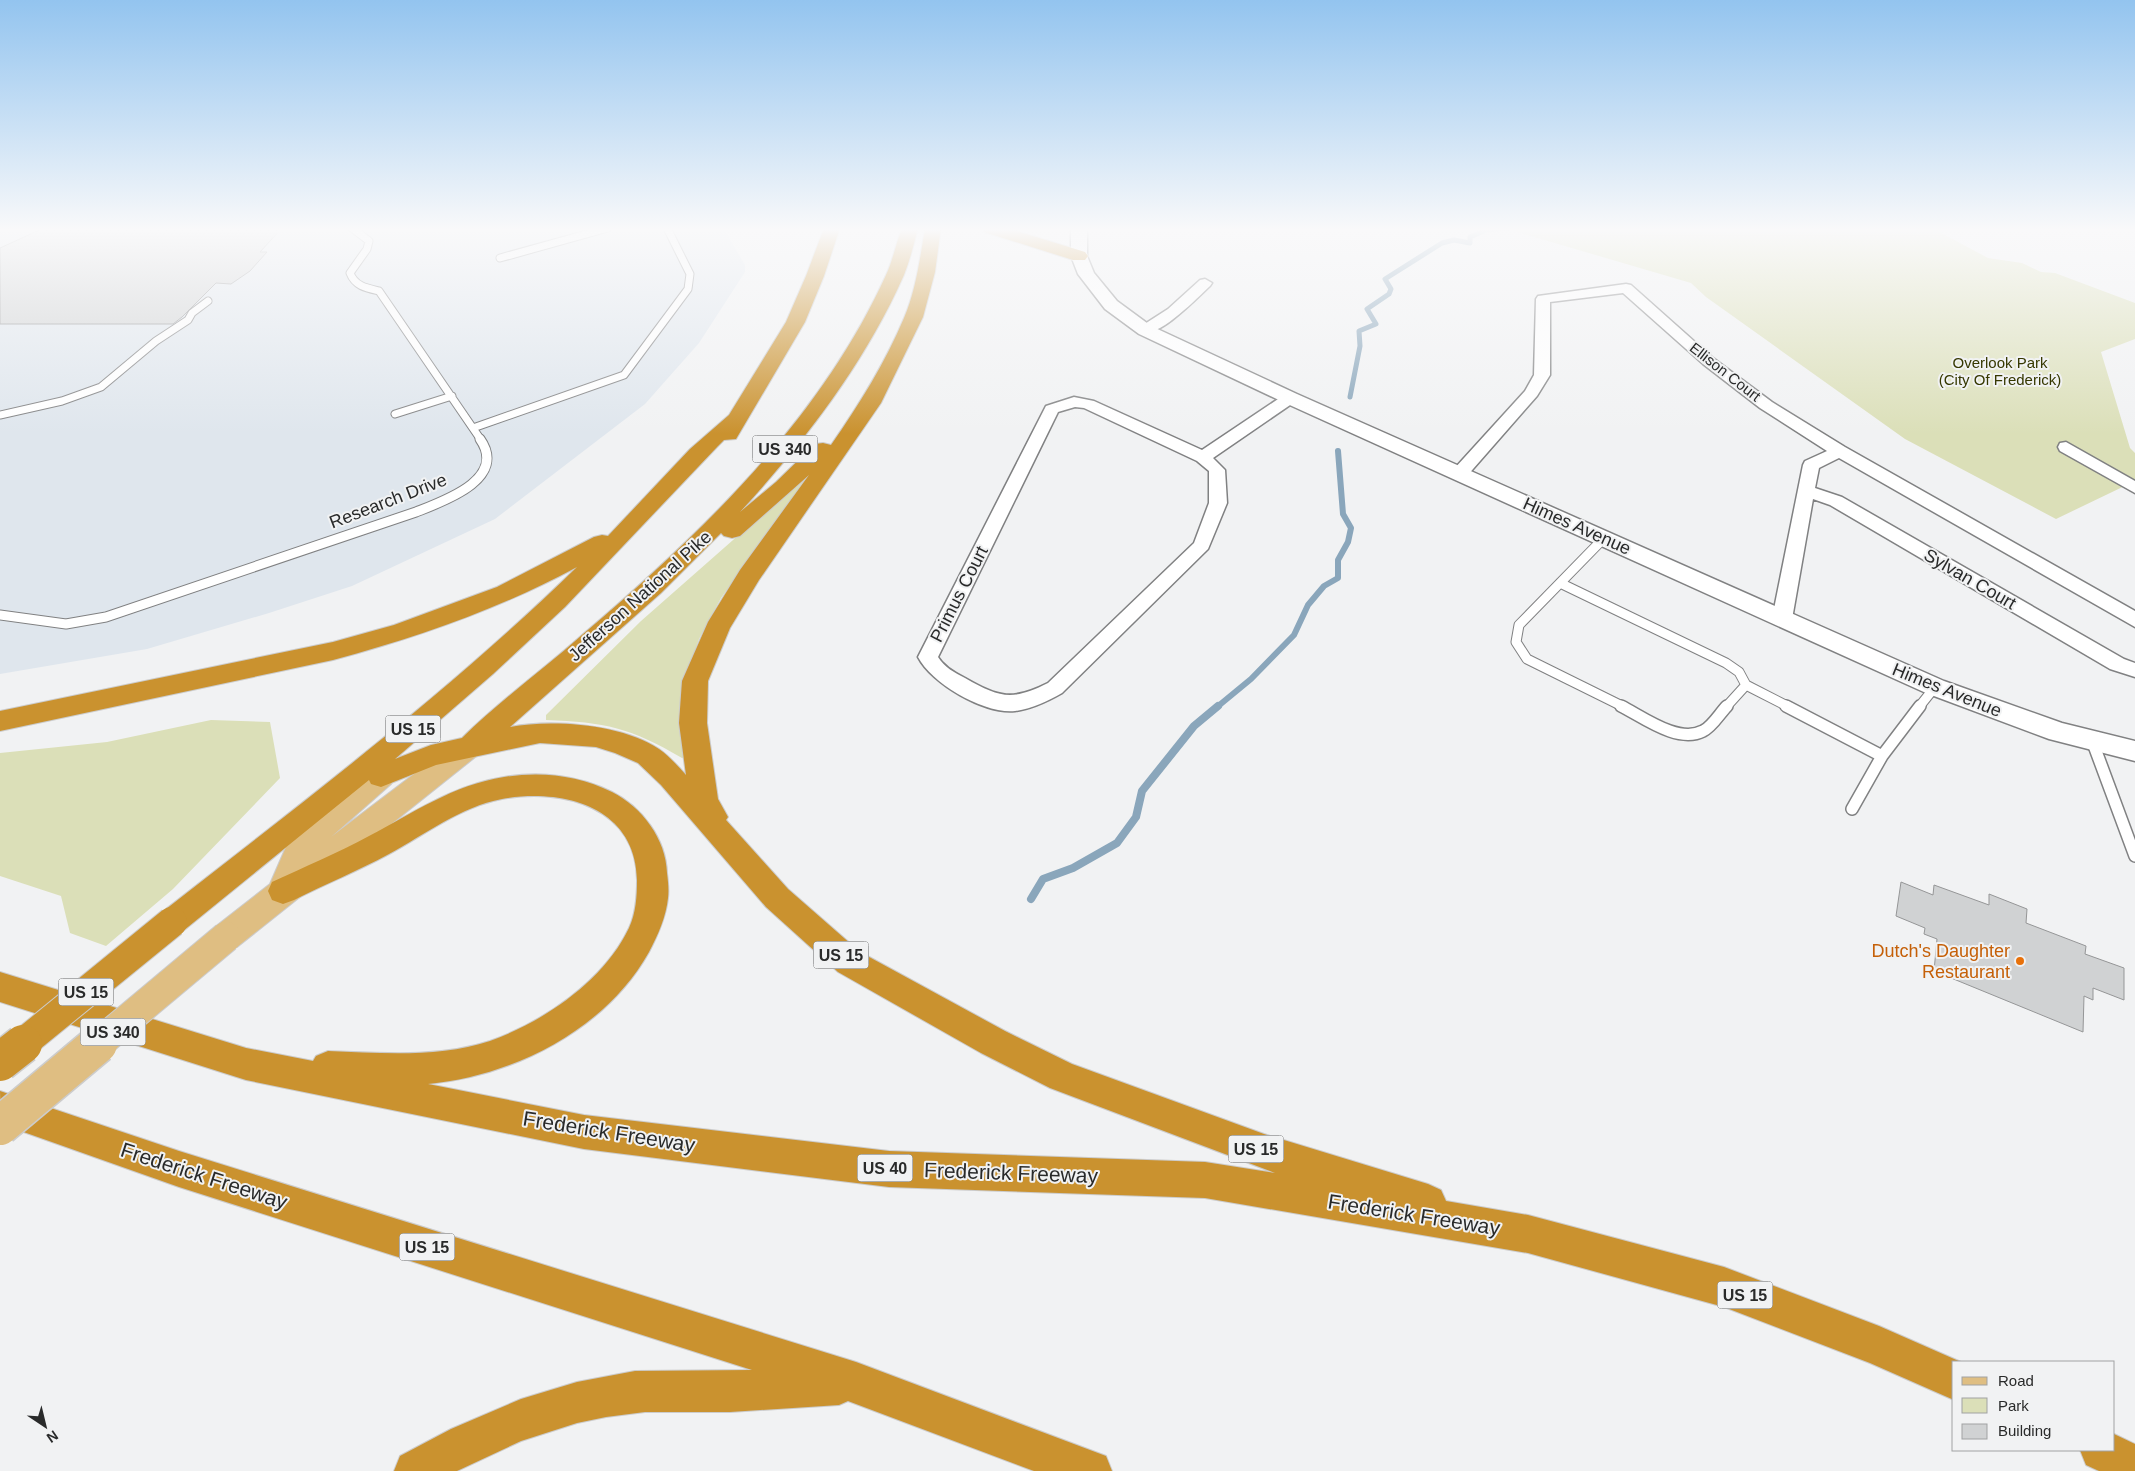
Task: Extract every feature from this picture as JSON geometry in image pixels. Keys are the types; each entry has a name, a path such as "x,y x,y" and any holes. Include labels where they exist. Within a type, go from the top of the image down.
{"highway":[{"name":"Jefferson National Pike","path":"381,776 501,676 642,540 727,440 736,420 780,351 808,297"},
{"name":"Jefferson National Pike","path":"469,747 604,629 713,530 775,463 847,365 883,297"},
{"name":"US 15","path":"919,297 914,317 871,403 749,576 717,628 695,681 693,723 699,769 704,799 718,830 777,898 849,962 1010,1051 1062,1076 1264,1152 1528,1234"},
{"path":"604,629 733,530 784,487 871,403"},
{"name":"US 15","path":"0,1062 465,684 551,606 639,518 714,437 736,420"},
{"path":"0,721 334,651 422,627 530,582 639,518"},
{"path":"381,776 431,756 540,733 596,737 624,745 648,756 671,777 718,830"},
{"path":"246,1064 395,1069 445,1065 486,1058 526,1042 564,1021 596,995 622,966 641,936 652,905 654,877 650,851 638,828 620,810 596,796 568,788 537,785 504,788 469,795 449,804 380,844 283,890"},
{"name":"Frederick Freeway","path":"0,988 246,1064 584,1132 889,1169 1205,1180 1528,1234 1724,1287 1879,1346 1952,1379"},
{"name":"Frederick Freeway","path":"0,1107 179,1169 856,1383 1091,1471"},
{"path":"415,1471 450,1451 496,1431 562,1407 634,1392 715,1392 856,1383"},
{"path":"2103,1451 2135,1466"}],"main road":[{"name":"Jefferson National Pike","path":"283,890 469,747"},
{"path":"283,890 301,846 381,776"},
{"name":"US 340","path":"0,1126 283,890"}],"street":[{"name":"Himes Avenue","path":"1104,297 1111,305 1145,330 1290,398 1935,687 2026,722 2093,743 2135,751"},
{"path":"1145,330 1173,312 1190,297"},
{"name":"Ellison Court","path":"1460,473 1532,393 1542,375 1543,299 1561,297"},
{"name":"Ellison Court","path":"1636,297 1708,361 1766,405 1839,451"},
{"path":"1203,457 1290,398"},
{"name":"Primus Court","path":"1074,402 1088,404 1203,457 1217,470 1218,503 1202,545 1055,688 1031,701 1007,704 986,700 933,669 928,657 1052,410 1074,402"},
{"path":"2066,447 2135,488"},
{"path":"1782,619 1811,465 1839,451 2135,620"},
{"name":"Sylvan Court","path":"1805,490 1836,501 2117,664 2135,670"}],"lane":[{"name":"Research Drive","path":"0,615 66,624 106,617 444,500 479,478 486,467 488,457 486,447 383,297"},
{"path":"473,428 615,380 624,375 682,297"},
{"path":"0,415 62,401 101,387 156,341 188,320 192,313 208,301"},
{"path":"395,414 452,396"},
{"path":"1604,538 1519,625 1516,642 1527,659 1675,733 1690,735 1704,731 1746,685"},
{"path":"1560,584 1726,663 1739,672 1746,685 1882,756"},
{"path":"1852,809 1882,756 1935,687"},
{"path":"2093,743 2135,856"}],"shaded area":[{"path":"0,297 729,297 699,343 645,404 495,519 352,586 269,613 147,649 0,674"}],"green space":[{"name":"Overlook Park (City Of Frederick)","path":"1706,297 2118,297 2135,303 2135,339 2101,352 2130,448 2135,453 2135,481 2056,519 1905,439"},
{"path":"815,468 721,598 699,639 689,670 685,757 682,758 648,740 617,728 546,720 546,715 641,621"},
{"path":"211,720 270,722 280,778 173,889 106,946 70,933 61,896 0,876 0,753 107,742"}],"building":[{"path":"0,297 202,297 173,324 0,324"},
{"name":"Dutch's Daughter Restaurant","path":"1901,882 1933,895 1934,885 1989,905 1989,894 2027,909 2026,923 2086,946 2085,954 2124,968 2124,1000 2093,988 2093,1000 2084,996 2083,1032 1934,971 1937,939 1924,934 1925,928 1896,916"}],"waterway":[{"path":"1350,397 1360,346 1359,331 1376,324 1367,309 1385,297"},
{"path":"1217,707 1251,679 1294,635 1308,605 1324,586 1338,578 1338,560 1348,542 1351,528 1343,514 1338,451"},
{"path":"1031,899 1043,879 1073,868 1117,843 1136,817 1142,791 1194,726 1218,706"}],"place":[{"name":"Dutch's Daughter Restaurant","path":"2020,961"}]}
